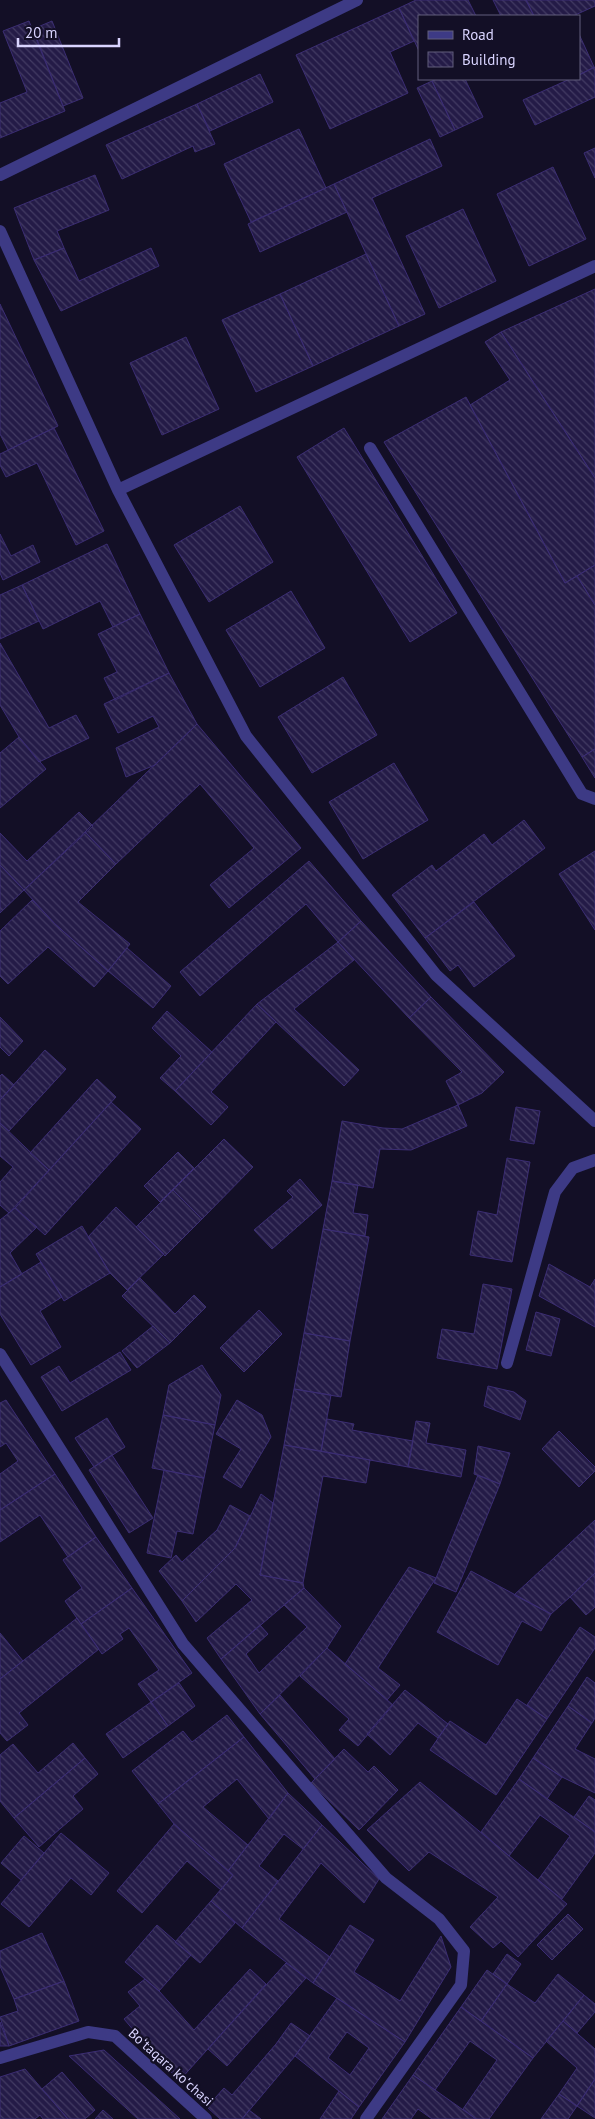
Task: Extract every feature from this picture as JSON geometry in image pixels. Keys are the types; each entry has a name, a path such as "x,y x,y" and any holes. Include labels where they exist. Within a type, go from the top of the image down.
{"street":[{"path":"0,175 357,0"},
{"path":"0,231 118,490 246,736 436,975 595,1121"},
{"path":"118,490 595,266"},
{"path":"370,448 582,794 595,800"},
{"path":"507,1363 555,1192 573,1168 595,1160"},
{"path":"0,1354 183,1644 386,1878 439,1918 464,1951 461,1985 366,2119"},
{"name":"Boʻtaqara koʻchasi","path":"0,2058 88,2032 115,2036 206,2119"}],"building":[{"path":"416,0 468,0 476,15 418,15 418,49 399,8"},
{"path":"493,0 526,0 534,15 500,15"},
{"path":"526,0 595,0 595,6 575,15 534,15"},
{"path":"399,8 414,41 390,52 408,93 330,129 296,55"},
{"path":"29,21 65,111 0,138 0,103 27,92 3,31"},
{"path":"52,21 83,98 63,106 33,29"},
{"path":"580,36 594,67 580,74"},
{"path":"595,67 595,97 535,125 523,100 568,80 580,80 580,74"},
{"path":"260,74 273,102 210,131 197,104"},
{"path":"465,80 483,117 455,130 432,81"},
{"path":"432,81 455,130 440,137 417,88"},
{"path":"197,104 215,144 195,152 193,146 122,179 106,145"},
{"path":"299,129 326,188 251,222 224,164"},
{"path":"430,139 442,166 372,198 425,314 399,326 334,184"},
{"path":"595,148 595,178 584,153"},
{"path":"553,167 586,239 529,266 497,194"},
{"path":"95,175 109,210 57,231 64,248 34,260 14,208"},
{"path":"334,184 347,212 260,252 248,224"},
{"path":"463,209 496,281 439,308 406,236"},
{"path":"64,248 79,281 151,248 159,266 61,311 34,260"},
{"path":"366,254 399,326 313,366 280,294"},
{"path":"595,289 595,478 501,332"},
{"path":"280,294 313,366 256,392 222,320"},
{"path":"0,304 58,426 8,450 0,434"},
{"path":"501,332 595,478 595,565 565,583 470,405 510,380 485,342"},
{"path":"186,337 219,409 162,435 130,363"},
{"path":"466,397 565,583 577,576 595,605 595,749 582,757 384,442"},
{"path":"54,428 104,531 76,545 37,463 6,477 0,465 0,454"},
{"path":"344,428 457,613 410,642 297,457"},
{"path":"240,506 273,562 209,602 174,545"},
{"path":"0,534 11,556 33,545 40,562 3,580 0,573"},
{"path":"107,544 140,614 113,627 100,601 43,629 22,585"},
{"path":"595,565 595,605 577,576"},
{"path":"22,585 39,621 0,639 0,595"},
{"path":"291,591 325,648 260,687 226,630"},
{"path":"140,614 169,673 115,700 104,678 117,672 98,634"},
{"path":"0,643 49,728 76,715 89,738 39,762 19,737 0,705"},
{"path":"169,673 197,724 155,765 126,777 116,748 159,727 153,716 118,733 104,704"},
{"path":"343,677 377,735 312,773 278,717"},
{"path":"197,724 301,848 229,908 210,885 254,848 200,784 116,864 85,832"},
{"path":"19,737 46,769 0,808 0,753"},
{"path":"595,749 595,778 582,757"},
{"path":"394,763 428,820 363,859 329,802"},
{"path":"79,812 93,826 24,890 0,865 0,833 27,861"},
{"path":"524,820 545,848 425,938 392,895 432,865 436,871 484,834 492,845"},
{"path":"85,832 116,864 78,902 130,944 108,971 55,924 24,890"},
{"path":"595,851 595,930 559,874"},
{"path":"309,861 361,921 338,942 306,904 200,996 180,972"},
{"path":"0,865 24,890 0,913"},
{"path":"32,900 55,924 108,971 94,987 48,947 8,984 0,976 0,931"},
{"path":"474,902 515,956 474,987 458,965 450,971 425,938"},
{"path":"361,921 431,997 409,1018 338,942"},
{"path":"338,942 354,960 294,1009 359,1070 344,1086 257,1004"},
{"path":"127,948 171,986 153,1008 108,971"},
{"path":"431,997 504,1072 482,1093 458,1105 446,1081 462,1072 409,1018"},
{"path":"257,1004 276,1022 211,1092 228,1107 211,1125 175,1091"},
{"path":"167,1011 212,1052 175,1091 160,1078 181,1056 152,1028"},
{"path":"0,1017 23,1041 9,1056 0,1047"},
{"path":"45,1050 66,1069 9,1131 0,1123 0,1100"},
{"path":"2,1074 14,1085 0,1100 0,1076"},
{"path":"97,1079 116,1097 49,1170 30,1153"},
{"path":"111,1102 141,1129 45,1235 15,1208"},
{"path":"458,1105 467,1126 411,1150 380,1149 373,1188 332,1181 342,1121 383,1128 402,1129"},
{"path":"516,1107 540,1111 534,1144 510,1140"},
{"path":"0,1123 49,1170 9,1213 0,1205 0,1182 13,1167 0,1156"},
{"path":"224,1139 253,1167 202,1219 173,1190"},
{"path":"178,1152 194,1168 160,1202 144,1186"},
{"path":"507,1158 530,1162 512,1262 470,1255 478,1211 497,1215"},
{"path":"300,1179 322,1205 272,1249 254,1230 293,1197 287,1191"},
{"path":"332,1181 358,1185 353,1213 368,1215 365,1236 323,1229"},
{"path":"173,1190 202,1219 165,1256 136,1227"},
{"path":"116,1207 164,1254 127,1290 110,1273 88,1237"},
{"path":"15,1208 37,1227 10,1253 22,1274 0,1287 0,1220"},
{"path":"82,1226 110,1273 64,1301 36,1254"},
{"path":"323,1229 369,1237 350,1341 304,1333"},
{"path":"41,1262 62,1297 40,1311 61,1347 31,1365 0,1314 0,1287"},
{"path":"549,1264 590,1287 595,1279 595,1327 539,1296"},
{"path":"140,1278 175,1314 194,1295 206,1307 170,1343 122,1296"},
{"path":"483,1284 512,1289 497,1369 437,1358 442,1329 474,1334"},
{"path":"259,1310 282,1334 244,1372 220,1348"},
{"path":"536,1312 560,1319 551,1356 526,1350"},
{"path":"153,1326 170,1343 137,1368 122,1351"},
{"path":"304,1333 350,1341 341,1397 294,1389"},
{"path":"120,1352 131,1370 62,1411 41,1377 59,1366 70,1383"},
{"path":"202,1365 221,1395 215,1425 163,1415 169,1385"},
{"path":"488,1386 514,1392 526,1401 520,1420 484,1406"},
{"path":"294,1389 331,1395 321,1451 284,1445"},
{"path":"6,1400 55,1474 0,1510 0,1474 18,1461 6,1443 0,1447 0,1403"},
{"path":"237,1400 262,1415 271,1437 241,1488 223,1477 241,1449 216,1434"},
{"path":"163,1415 215,1425 204,1478 152,1468"},
{"path":"107,1418 125,1447 94,1467 75,1438"},
{"path":"327,1419 354,1424 352,1430 413,1441 408,1467 321,1451"},
{"path":"416,1421 430,1423 426,1443 466,1450 461,1477 408,1467"},
{"path":"559,1431 595,1467 595,1471 579,1487 542,1449"},
{"path":"284,1445 370,1460 366,1483 323,1476 303,1583 260,1575"},
{"path":"478,1446 510,1453 500,1484 474,1474"},
{"path":"112,1455 153,1518 129,1533 89,1470"},
{"path":"164,1470 204,1478 193,1534 177,1531 171,1558 147,1553"},
{"path":"55,1474 96,1537 68,1557 40,1515 0,1542 0,1510"},
{"path":"478,1475 500,1484 456,1592 434,1583"},
{"path":"261,1494 273,1503 260,1575 303,1583 304,1588 221,1659 207,1638 252,1600 236,1584 196,1622 182,1601 235,1548"},
{"path":"230,1505 250,1516 235,1548 182,1601 159,1571 176,1555 182,1562 217,1530"},
{"path":"595,1520 595,1573 570,1597 551,1614 514,1595"},
{"path":"96,1537 132,1588 81,1624 65,1601 82,1588 63,1560"},
{"path":"409,1567 436,1578 378,1668 400,1685 387,1700 345,1664"},
{"path":"471,1571 551,1614 541,1631 522,1621 498,1665 437,1632"},
{"path":"595,1573 595,1607 586,1615 570,1597"},
{"path":"132,1588 192,1673 151,1702 138,1684 159,1670 129,1628 120,1634 123,1639 102,1654 81,1624"},
{"path":"304,1588 341,1626 327,1648 260,1714 221,1659 260,1625 268,1634 246,1654 259,1673 307,1627 284,1605"},
{"path":"77,1618 99,1649 19,1713 28,1725 7,1741 0,1733 0,1679"},
{"path":"580,1627 595,1637 595,1648 547,1719 527,1705"},
{"path":"0,1633 23,1661 0,1679"},
{"path":"327,1648 393,1705 358,1746 339,1730 349,1719 300,1676"},
{"path":"587,1677 595,1683 595,1718 592,1723 568,1706"},
{"path":"179,1683 195,1706 168,1726 151,1702"},
{"path":"405,1690 448,1724 438,1738 418,1723 390,1755 367,1734"},
{"path":"280,1695 335,1759 315,1779 260,1714"},
{"path":"517,1699 547,1719 496,1795 430,1750 450,1721 486,1745"},
{"path":"151,1702 168,1726 123,1758 106,1734"},
{"path":"568,1706 592,1723 575,1749 595,1759 595,1793 562,1777 533,1758"},
{"path":"227,1715 244,1737 158,1804 132,1771 183,1731 192,1742"},
{"path":"244,1737 288,1793 269,1819 237,1779 203,1807 248,1845 228,1871 174,1824 158,1804"},
{"path":"73,1743 85,1758 14,1818 0,1801 0,1755 13,1744 38,1773"},
{"path":"344,1749 368,1772 374,1766 398,1790 359,1830 311,1783"},
{"path":"85,1758 98,1774 73,1796 83,1809 39,1847 14,1818"},
{"path":"533,1758 562,1777 547,1799 519,1779"},
{"path":"519,1779 595,1832 595,1853 562,1899 538,1880 570,1836 540,1815 509,1856 481,1832"},
{"path":"420,1782 567,1904 518,1957 501,1941 493,1948 470,1927 498,1897 429,1852 409,1871 367,1830"},
{"path":"288,1793 322,1825 303,1849 284,1834 259,1866 278,1881 242,1928 211,1901 233,1875 228,1871"},
{"path":"589,1796 595,1800 595,1832 574,1817"},
{"path":"174,1824 233,1875 221,1890 187,1861 142,1913 117,1891"},
{"path":"322,1825 379,1879 364,1903 321,1863 279,1919 330,1957 313,1983 242,1928"},
{"path":"61,1833 109,1873 91,1895 71,1878 29,1927 1,1904"},
{"path":"24,1836 44,1853 21,1880 1,1863"},
{"path":"211,1901 235,1923 200,1963 175,1942"},
{"path":"568,1914 583,1929 552,1960 537,1945"},
{"path":"157,1925 191,1955 159,1991 125,1962"},
{"path":"350,1925 374,1940 354,1972 400,2001 441,1936 451,1967 405,2042 313,1983"},
{"path":"42,1933 64,1981 14,1999 0,1966 0,1951"},
{"path":"507,1954 521,1964 507,1984 493,1974"},
{"path":"286,1963 306,1978 227,2066 208,2049"},
{"path":"250,1969 266,1984 180,2080 163,2065 124,2019 140,2006 128,1992 145,1979 159,1991 194,2030"},
{"path":"487,1970 507,1984 481,2021 461,2007"},
{"path":"558,1974 584,1995 533,2058 481,2021 507,1984 535,2003"},
{"path":"64,1981 79,2021 9,2046 0,2017 18,2011 14,1999"},
{"path":"584,1995 595,2004 595,2012 577,2033 563,2021"},
{"path":"337,1998 405,2042 359,2107 295,2056","holes":["347,2032 369,2048 350,2075 328,2058"]},
{"path":"461,2007 533,2058 489,2119 476,2119 463,2109 497,2060 470,2041 435,2090 413,2075"},
{"path":"563,2021 595,2049 595,2079 577,2106 559,2094 577,2068 546,2041"},
{"path":"0,2022 9,2046 0,2046"},
{"path":"291,2023 310,2036 242,2119 220,2119 207,2107 224,2088 232,2095 276,2044"},
{"path":"104,2050 180,2119 138,2119 69,2056"},
{"path":"25,2069 68,2119 43,2119 40,2115 35,2119 0,2119 0,2077"},
{"path":"62,2072 95,2110 85,2119 68,2119 42,2089"},
{"path":"413,2075 476,2119 432,2119 418,2109 411,2119 382,2119"},
{"path":"595,2079 595,2118 577,2106"},
{"path":"339,2091 359,2107 351,2119 320,2119"},
{"path":"559,2094 577,2106 568,2119 541,2119"},
{"path":"103,2110 113,2119 95,2119"},
{"path":"249,2110 261,2119 242,2119"}]}
